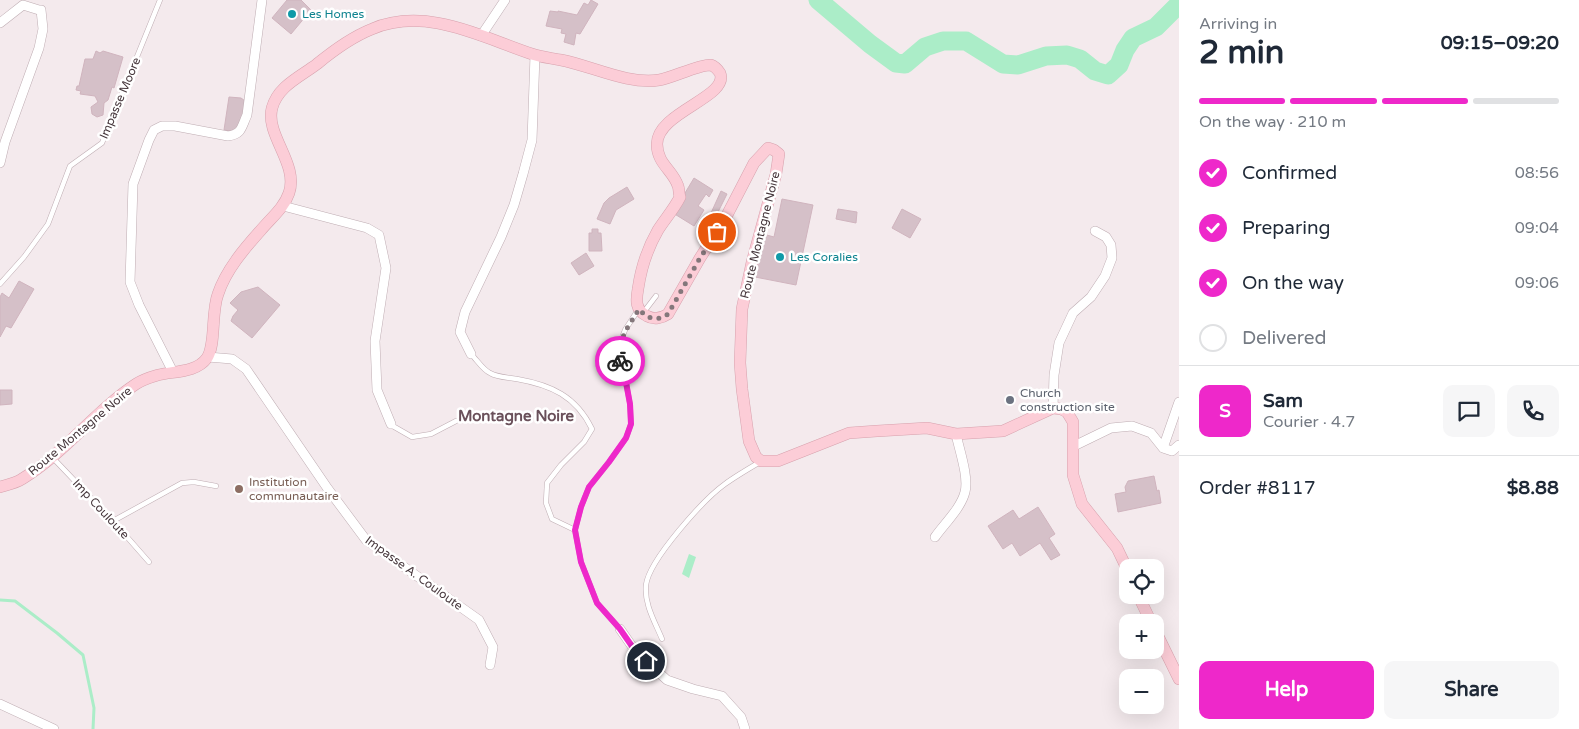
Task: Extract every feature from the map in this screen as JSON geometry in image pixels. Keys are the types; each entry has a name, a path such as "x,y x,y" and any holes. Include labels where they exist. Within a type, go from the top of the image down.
{"street":[{"path":"173,372 139,306 130,282 132,184 154,130 162,126 175,126 228,136 236,135 240,131 247,115 262,0"},
{"path":"481,36 505,0"},
{"path":"0,23 23,5 41,10 43,29 39,48 5,142 0,163"},
{"path":"208,357 212,344 213,318 217,295 226,276 244,250 283,206 289,193 292,181 290,170 272,123 271,112 282,88 350,40 374,28 405,21 423,21 450,25 536,55 565,60 616,75 643,80 659,80 697,68 711,66 719,71 721,76 718,88 673,118 664,126 659,135 657,144 661,159 678,187 680,197 647,250 640,275 637,306"},
{"path":"471,354 460,332 465,312 501,237 514,205 523,174 532,140 536,55"},
{"name":"Route Montagne Noire","path":"637,306 649,318 659,318 668,314 725,219 754,162 768,148 779,154 776,174 752,262 742,309 740,363 747,425 752,449 762,461"},
{"path":"283,206 367,228 380,235 386,268 375,342 377,390 391,424"},
{"path":"1053,408 1054,375 1059,343 1073,313 1091,297 1105,276 1112,258 1111,245 1106,237 1095,231"},
{"name":"Route Montagne Noire","path":"0,487 21,480 52,456 98,414 137,384 155,375 188,370 199,365 208,357"},
{"name":"Impasse A. Couloute","path":"208,357 232,359 246,369 328,489 366,540 479,620 493,646 490,665"},
{"path":"1163,448 1179,402"},
{"path":"762,461 778,461 849,434 927,428 956,434 1003,431 1053,408 1061,409 1067,412 1074,422 1073,475 1082,504 1117,548 1122,559"},
{"path":"1074,446 1111,428 1132,426 1151,433 1163,448 1172,452 1179,445"},
{"path":"935,537 961,503 966,491 966,480 956,434"},
{"path":"620,629 636,652 667,680 692,690 722,696 741,717 745,729"},
{"path":"1164,648 1179,679"},
{"path":"0,704 54,729"}],"lane":[{"name":"Impasse Moore","path":"0,284 24,257 48,224 70,166 102,143 160,0"},
{"path":"620,629 597,603 581,562 575,530 589,487 626,438 631,424 630,404 625,377 617,351 637,306 656,296"},
{"path":"471,354 488,373 541,384 574,402 586,416 592,429 584,442 547,483 546,503 552,519 575,530"},
{"path":"391,424 412,436 431,434 456,421"},
{"name":"Imp Couloute","path":"52,456 149,562"},
{"path":"662,639 649,610 646,586 649,573 681,526 716,491 762,461"},
{"path":"113,521 182,483 194,482 216,486"}],"shaded area":[{"path":"689,554 696,557 689,578 682,574"}],"building":[{"name":"Les Homes","path":"287,0 301,0 311,10 291,34 272,18"},
{"path":"591,0 598,4 580,34 576,33 574,45 564,42 566,34 561,33 562,29 546,26 550,11 577,15 584,3 588,5"},
{"path":"96,51 100,53 103,51 123,57 114,88 112,87 108,100 104,103 103,115 97,117 92,114 91,107 98,102 95,96 80,94 81,91 76,90 77,86 79,86 85,59 93,59"},
{"path":"229,97 241,98 248,103 238,132 224,130"},
{"path":"694,178 713,190 709,197 706,194 698,206 704,210 694,226 673,213"},
{"path":"627,187 634,199 616,210 610,224 597,219 604,203"},
{"path":"721,191 727,194 718,212 711,213"},
{"name":"Les Coralies","path":"782,199 813,205 796,285 755,277 763,234 774,237"},
{"path":"838,209 857,212 856,223 836,219"},
{"path":"902,209 921,219 910,238 892,228"},
{"path":"592,229 598,229 598,233 601,233 602,251 589,251 589,233 592,233"},
{"path":"586,253 594,266 579,275 571,263"},
{"path":"19,281 34,289 11,328 6,326 0,337 0,297 2,293 9,298"},
{"path":"258,287 280,305 252,338 231,321 238,310 230,303 241,292"},
{"path":"0,390 12,390 12,404 0,405"},
{"path":"1154,476 1161,503 1118,512 1115,494 1126,492 1125,487 1128,481"},
{"path":"1038,507 1055,534 1049,538 1060,555 1051,560 1040,543 1020,556 1012,543 1003,549 988,526 1013,510 1019,519"}],"waterway":[{"path":"818,0 870,44 896,63 905,64 925,47 943,41 966,41 1003,64 1018,65 1046,56 1067,55 1080,59 1095,71 1108,75 1119,65 1125,50 1133,38 1156,27 1179,4"},
{"path":"0,600 15,601 83,655 94,708 93,729"}],"way so far":[{"path":"620,361 617,351 626,330 639,309 642,314 649,318 664,317 668,314 717,232"}],"place":[{"name":"Les Homes","path":"292,14"},
{"name":"Les Coralies","path":"780,257"},
{"name":"Church construction site","path":"1010,400"},
{"name":"Institution communautaire","path":"239,489"}],"district":[{"name":"Montagne Noire","path":"516,416"}],"route":[{"path":"620,361 630,404 631,424 626,438 589,487 575,530 581,562 597,603 620,629 636,652 646,661"}]}
